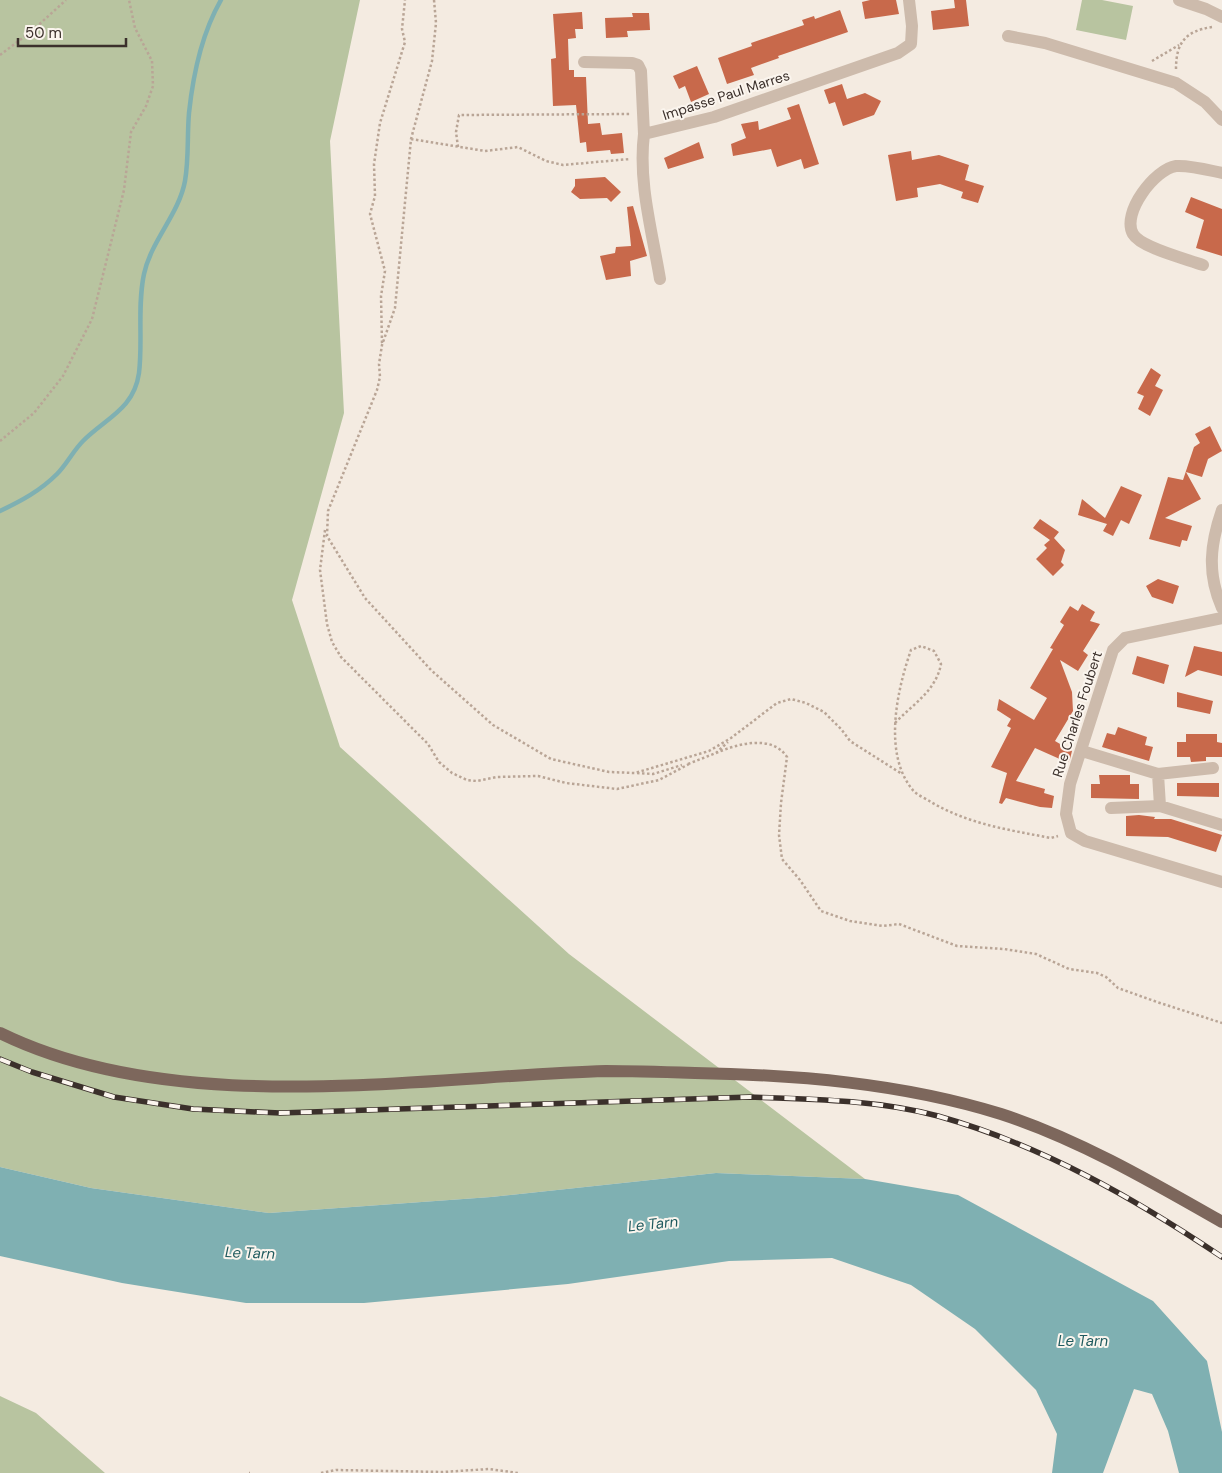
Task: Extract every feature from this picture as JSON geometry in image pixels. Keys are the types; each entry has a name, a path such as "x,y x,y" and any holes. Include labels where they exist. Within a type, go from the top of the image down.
{"main road":[{"path":"0,1033 58,1055 106,1069 160,1079 218,1084 298,1086 608,1071 809,1077 877,1086 1002,1115 1049,1133 1110,1161 1222,1222"}],"street":[{"name":"Impasse Paul Marres","path":"644,134 714,117 898,52 911,44 912,26 909,0"},
{"path":"1179,0 1206,9 1220,20"},
{"path":"1008,36 1045,43 1137,70 1176,84 1205,102 1222,120"},
{"path":"584,62 632,63 638,65 641,71 644,134 641,157 660,279"},
{"path":"1203,265 1141,242 1133,234 1131,225 1132,212 1151,182 1165,169 1177,166 1222,173"},
{"path":"1222,510 1211,549 1214,585 1222,608"},
{"name":"Rue Charles Foubert","path":"1071,833 1066,814 1070,784 1113,650 1125,638 1222,618"},
{"path":"1082,751 1158,774 1213,768"},
{"path":"1158,774 1160,806"},
{"path":"1111,808 1160,806 1222,825"},
{"path":"1071,833 1085,841 1115,852 1222,882"}],"path":[{"path":"0,55 33,30 66,0"},
{"path":"0,441 34,413 63,376 92,319 124,190 131,132 146,106 153,86 152,61 135,28 129,0"},
{"path":"405,0 402,29 405,42 380,123 374,164 375,196 370,214 385,270 381,296 382,345 379,364 380,377 328,510 320,570 327,624 332,642 345,662 428,744 440,762 452,773 467,780 477,781 497,777 538,776 566,783 617,789 659,780 689,764 730,747 754,743 773,744 782,750 787,757 779,835 782,859 800,880 821,912 830,916 883,926 899,924 957,946 1004,949 1036,954 1069,970 1097,973 1106,977 1118,988 1222,1023"},
{"path":"382,345 395,308 411,139 432,61 436,23 434,0"},
{"path":"1137,70 1179,45 1195,30 1220,20"},
{"path":"1176,84 1176,58 1179,45"},
{"path":"458,147 456,132 459,115 592,116 643,113"},
{"path":"411,139 485,151 518,147 546,160 563,165 584,165 641,157"},
{"path":"326,523 327,536 365,598 431,670 493,725 551,760 609,772 653,774 689,764"},
{"path":"895,722 917,705 939,677 942,664 934,651 921,646 911,650 905,668 895,722 894,746 902,774 913,791 972,822 1051,838 1071,833"},
{"path":"716,753 731,738 776,703 791,699 806,703 824,712 842,728 850,741 902,774"},
{"path":"635,773 709,751 731,738"},
{"path":"321,1473 336,1470 443,1472 489,1469 518,1473"}],"green space":[{"path":"0,0 360,0 330,141 344,413 292,600 340,747 569,954 865,1179 716,1173 491,1197 269,1213 91,1188 0,1167"},
{"path":"1082,0 1102,0 1133,6 1126,40 1076,30"},
{"path":"0,1396 36,1413 105,1473 0,1473"}],"water":[{"name":"Le Tarn","path":"0,1167 91,1188 269,1213 491,1197 716,1173 865,1179 958,1195 1153,1301 1207,1361 1222,1432 1222,1473 1179,1473 1168,1431 1152,1394 1134,1389 1103,1473 1052,1473 1057,1434 1036,1390 975,1329 911,1285 832,1258 729,1261 568,1284 364,1303 246,1303 122,1283 0,1256"}],"building":[{"path":"870,0 896,0 899,14 865,19 862,2"},
{"path":"954,0 966,0 969,26 933,30 931,11 955,8"},
{"path":"840,10 848,32 778,56 779,58 751,68 754,75 727,84 718,58 752,46 751,43 804,25 802,20 814,16 815,19"},
{"path":"582,12 583,29 575,29 576,38 568,39 569,70 574,70 574,77 586,77 588,124 600,123 602,135 622,133 624,153 611,154 610,150 587,152 586,142 580,143 576,105 553,106 551,59 556,58 553,14"},
{"path":"632,13 649,13 650,30 627,31 628,37 606,38 605,18 633,17"},
{"path":"697,66 709,94 691,102 685,86 679,89 673,76"},
{"path":"842,84 847,99 865,93 881,101 874,115 843,126 835,102 829,104 824,90"},
{"path":"799,104 819,164 804,169 801,159 777,167 771,149 733,156 731,144 746,138 741,124 758,121 759,130 791,119 787,108"},
{"path":"699,142 704,158 668,169 664,158"},
{"path":"911,151 912,160 939,155 969,165 965,180 984,186 978,203 961,198 963,192 940,184 917,188 918,197 896,201 888,155"},
{"path":"605,177 621,192 611,202 607,198 580,199 571,192 575,186 575,179"},
{"path":"1191,197 1222,209 1222,256 1196,248 1204,220 1185,212"},
{"path":"633,206 647,256 630,261 631,276 606,280 600,256 615,253 616,247 631,246 627,207"},
{"path":"1151,368 1161,375 1155,386 1163,390 1150,416 1138,409 1144,396 1137,393"},
{"path":"1210,426 1222,451 1208,459 1202,477 1186,472 1201,499 1165,518 1192,526 1187,541 1182,540 1180,547 1149,539 1168,477 1183,480 1194,447 1200,443 1195,434"},
{"path":"1121,486 1142,495 1129,524 1121,520 1113,536 1103,531 1107,524 1078,515 1082,499 1105,518"},
{"path":"1040,519 1059,532 1054,538 1065,550 1061,562 1064,565 1053,576 1036,559 1047,548 1044,545 1050,540 1033,528"},
{"path":"1158,579 1179,586 1173,604 1152,597 1146,586"},
{"path":"1082,604 1095,612 1090,621 1100,624 1083,651 1088,655 1078,671 1060,660 1072,692 1073,711 1055,741 1072,751 1070,759 1068,762 1035,748 1016,781 1045,789 1044,793 1054,796 1052,808 1040,807 1006,798 1002,804 999,803 1007,773 991,767 1011,728 1007,726 1011,719 997,710 999,699 1034,720 1047,698 1030,688 1053,649 1050,648 1064,625 1060,622 1070,606 1078,611"},
{"path":"1194,646 1222,652 1222,676 1198,670 1185,677"},
{"path":"1137,656 1169,665 1164,684 1132,674"},
{"path":"1177,692 1213,701 1210,714 1177,707"},
{"path":"1118,727 1147,737 1145,745 1153,747 1149,761 1102,747 1107,733 1115,735"},
{"path":"1186,734 1217,734 1217,742 1222,743 1222,757 1206,757 1206,761 1191,762 1190,757 1177,757 1177,742 1186,742"},
{"path":"1099,775 1130,775 1130,784 1139,784 1139,799 1091,798 1091,784 1100,784"},
{"path":"1177,783 1219,783 1219,797 1177,796"},
{"path":"1126,816 1155,817 1154,819 1171,819 1222,835 1216,852 1168,837 1126,836"}],"waterway":[{"path":"0,511 30,495 51,480 83,441 118,412 131,396 136,385 140,361 141,299 144,274 153,250 182,193 186,172 189,113 196,69 209,26 221,0"}],"railway":[{"path":"0,1059 32,1072 114,1097 193,1109 280,1113 750,1097 869,1103 938,1116 976,1128 1050,1158 1121,1194 1222,1257"}]}
